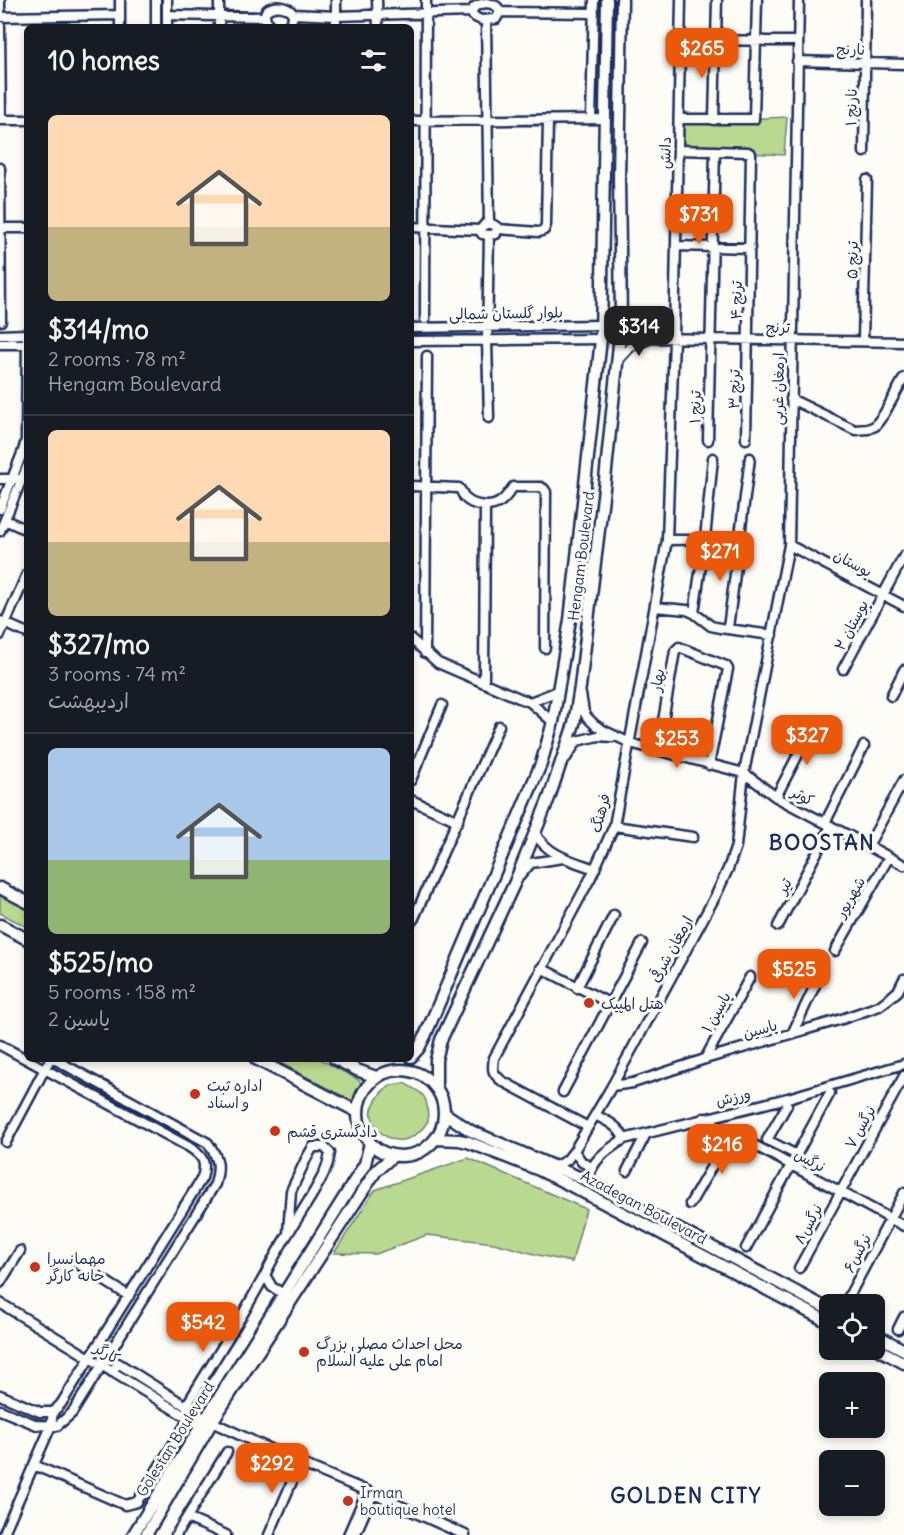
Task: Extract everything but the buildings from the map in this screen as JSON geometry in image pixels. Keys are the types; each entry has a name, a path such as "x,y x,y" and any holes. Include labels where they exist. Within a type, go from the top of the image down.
{"main road":[{"path":"607,5 622,4"},
{"name":"Hengam Boulevard","path":"436,1088 436,1060 440,1046 515,882 559,770 574,724 599,533 621,317 619,179 622,4"},
{"name":"Hengam Boulevard","path":"414,1054 425,1036 541,764 553,722 570,620 601,339 607,5"},
{"path":"580,531 599,533"},
{"path":"0,888 24,900"},
{"path":"0,925 24,937"},
{"path":"458,960 475,967"},
{"path":"262,1062 358,1112"},
{"path":"341,1062 376,1077"},
{"name":"Hengam Boulevard","path":"402,1069 407,1062"},
{"path":"402,1069 421,1074 436,1088 442,1100 444,1113 442,1127 426,1148 414,1154 393,1156 381,1151 365,1138 359,1126 360,1099 366,1087 376,1077 388,1071 402,1069"},
{"name":"Azadegan Boulevard","path":"444,1113 471,1131 588,1181 819,1304"},
{"name":"Azadegan Boulevard","path":"435,1139 468,1142 537,1169 593,1196 819,1317"},
{"name":"Golestan Boulevard","path":"146,1535 206,1422 365,1164 370,1143"},
{"name":"Golestan Boulevard","path":"133,1535 206,1422 376,1171 393,1156"},
{"path":"885,1340 904,1350"},
{"path":"885,1353 904,1363"}],"street":[{"path":"0,0 0,15 120,15"},
{"path":"120,0 120,24"},
{"path":"156,0 156,24"},
{"path":"167,0 167,24"},
{"path":"219,0 219,24"},
{"path":"336,0 336,24"},
{"path":"377,0 378,24"},
{"path":"425,319 426,0"},
{"path":"591,119 594,0"},
{"name":"دانش","path":"674,339 681,0"},
{"path":"714,120 717,0"},
{"path":"679,119 753,119 758,0"},
{"name":"ارمغان غربی","path":"744,773 789,545 799,0"},
{"name":"نارنج ۱","path":"864,152 866,0"},
{"path":"268,24 265,17 267,8 273,3 282,1 290,6 293,14 290,24"},
{"path":"472,12 473,8 486,2 496,5 500,12"},
{"path":"293,14 378,16 472,12"},
{"path":"472,12 477,19 486,20 496,19 500,12"},
{"path":"500,12 594,13"},
{"path":"167,15 265,17"},
{"path":"486,20 489,224"},
{"path":"0,26 0,120 24,120"},
{"path":"681,40 798,41"},
{"name":"نارنج","path":"797,62 904,64"},
{"path":"414,121 605,119"},
{"path":"480,230 483,225 489,224 495,225 498,229 539,232 544,230 546,225 548,120"},
{"path":"678,150 715,151"},
{"name":"ترنج ۴","path":"715,151 751,154 748,340"},
{"name":"ترنج ۱","path":"708,440 715,151"},
{"path":"0,168 1,321"},
{"name":"ترنج ۵","path":"863,341 867,180"},
{"path":"414,227 480,230 482,234 489,235 496,234 498,229"},
{"path":"1,228 24,228"},
{"path":"489,235 487,327 489,418"},
{"path":"676,246 750,248"},
{"path":"621,317 633,331 652,338"},
{"name":"بلوار گلستان شمالی","path":"414,328 601,325"},
{"path":"577,326 580,327 582,333 579,339"},
{"path":"0,334 24,334"},
{"path":"618,360 631,346 652,338"},
{"name":"ترنج","path":"652,338 904,342"},
{"name":"بلوار گلستان شمالی","path":"414,341 601,339"},
{"name":"فرهنگ","path":"588,1127 502,1081 492,1070 494,1058 595,869 614,826 667,540 674,339"},
{"name":"ترنج ۳","path":"746,439 748,340"},
{"path":"0,344 24,344"},
{"path":"425,653 427,356"},
{"path":"791,399 855,430 868,429 875,426 884,414 904,378"},
{"path":"0,531 24,451"},
{"path":"694,613 705,539 713,458"},
{"path":"728,628 750,458"},
{"path":"0,509 24,471"},
{"path":"0,478 17,479"},
{"path":"414,486 459,488 471,503 485,506 496,505 503,501 513,488 544,489 546,492 545,648"},
{"path":"484,683 485,506"},
{"path":"5,520 24,529"},
{"path":"667,540 739,539"},
{"name":"بوستان","path":"789,545 904,606"},
{"name":"بوستان ۲","path":"843,669 904,556"},
{"path":"0,635 2,622 24,580"},
{"path":"655,607 687,610 711,626 772,635"},
{"path":"2,622 24,632"},
{"path":"414,644 438,663 530,702 553,722"},
{"name":"بهار","path":"658,750 675,651 679,647 726,666 728,669 709,765"},
{"path":"891,696 904,670"},
{"name":"کوثر","path":"580,687 584,712 595,725 630,743 744,773 776,797 904,865"},
{"path":"530,702 558,691"},
{"path":"414,773 442,705"},
{"path":"776,797 815,722"},
{"path":"414,918 499,726"},
{"name":"کوثر","path":"559,770 578,741 598,736 619,738"},
{"name":"تیر","path":"777,926 864,746"},
{"name":"ارمغان شرقی","path":"574,1151 716,895 735,846 744,773"},
{"path":"868,846 904,780"},
{"path":"414,801 458,821"},
{"path":"614,826 693,837"},
{"path":"535,833 548,849 563,858 595,869"},
{"name":"شهریور","path":"835,951 889,857"},
{"path":"515,882 531,863 563,858"},
{"path":"577,988 614,915"},
{"path":"563,1092 642,943"},
{"path":"542,968 609,1003"},
{"name":"یاسین ۱","path":"705,1059 750,977"},
{"path":"792,1034 819,977"},
{"name":"یاسین","path":"612,1086 633,1083 879,1006 898,991 904,979"},
{"path":"0,1045 24,1058"},
{"path":"0,1395 40,1412 52,1412 62,1404 202,1178 205,1169 199,1153 31,1062"},
{"path":"6,1142 50,1062"},
{"path":"0,1410 38,1425 51,1426 57,1426 72,1413 215,1184 219,1170 216,1155 208,1143 58,1062"},
{"name":"ورزش","path":"591,1167 624,1139 788,1098 904,1064"},
{"name":"نرگس ۷","path":"840,1192 904,1076"},
{"path":"746,1248 830,1094"},
{"path":"787,1105 767,1140 796,1155"},
{"path":"595,1115 613,1124 624,1139"},
{"name":"نرگس","path":"704,1118 904,1226"},
{"path":"690,1204 731,1132"},
{"path":"627,1171 646,1134"},
{"path":"186,1406 244,1312 273,1257 305,1207 328,1165 330,1153 324,1147 313,1147 291,1191 288,1233"},
{"path":"555,1166 567,1160 574,1151 591,1167 588,1181"},
{"name":"نرگس۸","path":"799,1268 840,1192"},
{"name":"نرگس۶","path":"850,1294 904,1193"},
{"path":"0,1283 20,1251"},
{"path":"75,1263 129,1296"},
{"path":"265,1275 272,1287 284,1294"},
{"name":"کارگر","path":"0,1303 189,1419 206,1422"},
{"path":"898,1329 904,1317"},
{"path":"112,1372 118,1363 186,1406 206,1422 465,1535"},
{"path":"3,1535 51,1426 52,1412"},
{"path":"34,1465 125,1505 137,1502 189,1419"},
{"path":"176,1535 227,1452"},
{"path":"269,1535 300,1463"},
{"path":"348,1535 370,1492"},
{"path":"355,1535 370,1492"},
{"path":"187,1518 226,1535"}],"green space":[{"path":"787,117 784,155 680,149 679,122"},
{"path":"0,892 24,904 24,925 0,913"},
{"path":"279,1062 326,1062 359,1080 362,1086 354,1102"},
{"path":"404,1083 424,1097 428,1121 413,1136 395,1140 380,1132 373,1122 372,1112 378,1097 384,1090 392,1085"},
{"path":"468,1158 586,1209 572,1262 494,1243 427,1235 376,1254 334,1253 375,1190"}],"place":[{"name":"هتل المپیک","path":"589,1003"},
{"name":"اداره ثبت و اسناد","path":"195,1094"},
{"name":"دادگستری قشم","path":"275,1131"},
{"name":"مهمانسرا خانه کارگر","path":"35,1267"},
{"name":"محل احداث مصلی بزرگ امام علی علیه السلام","path":"304,1352"},
{"name":"Irman boutique hotel","path":"348,1501"}],"district":[{"name":"BOOSTAN","path":"822,842"},
{"name":"GOLDEN CITY","path":"686,1495"}]}
